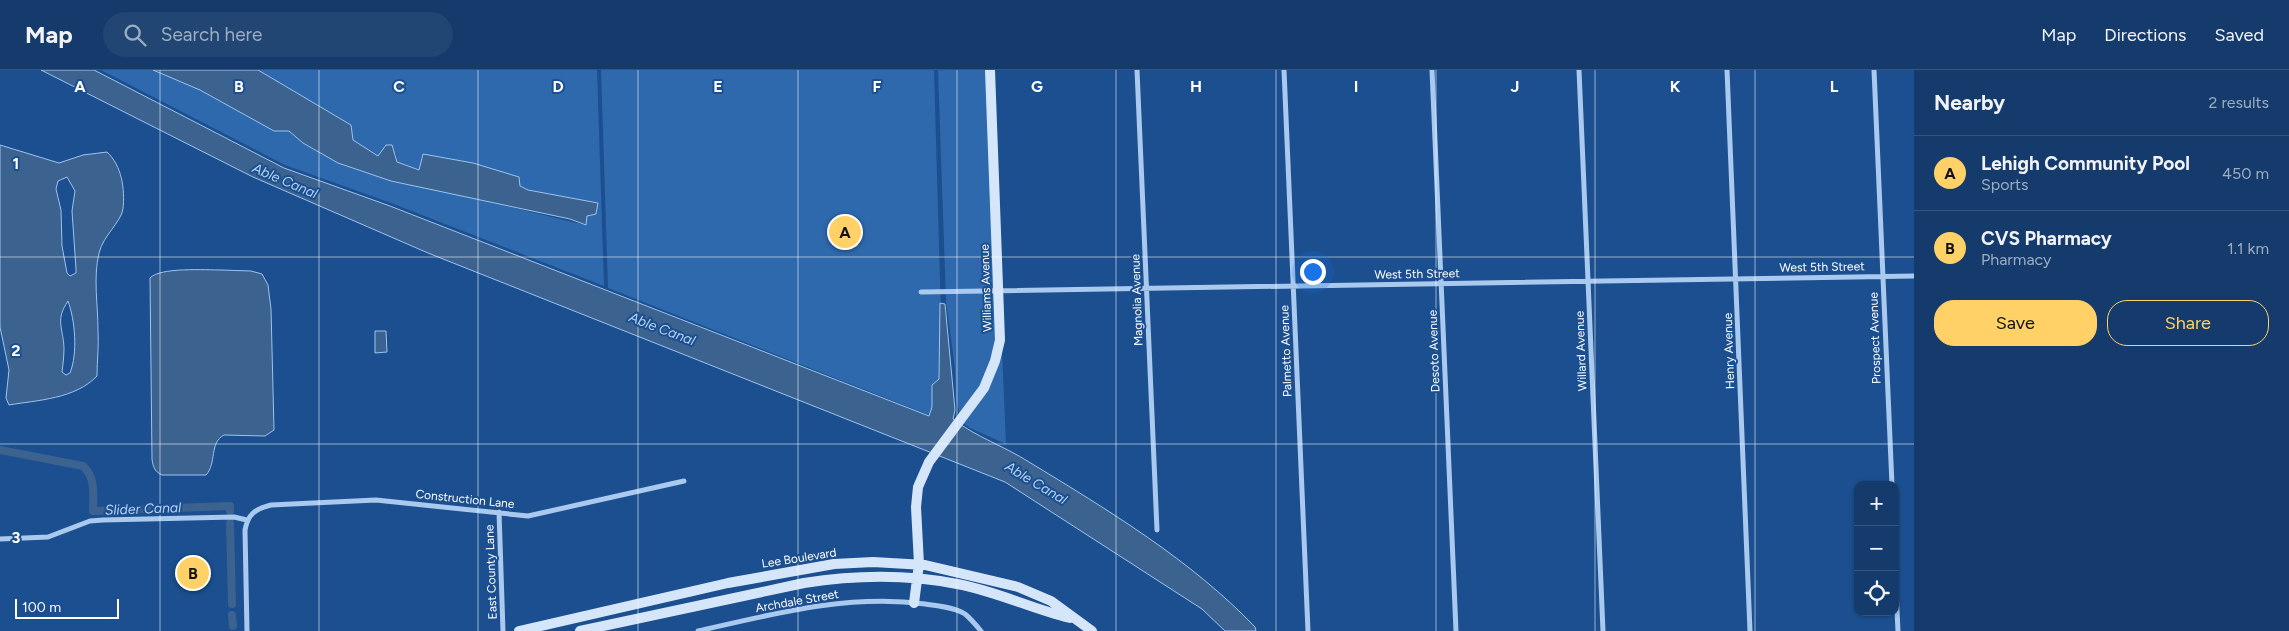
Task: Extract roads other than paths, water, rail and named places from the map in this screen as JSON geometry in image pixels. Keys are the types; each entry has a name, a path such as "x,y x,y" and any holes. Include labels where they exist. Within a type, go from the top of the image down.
{"main road":[{"name":"Williams Avenue","path":"914,603 919,564 916,497 929,462 984,388 995,361 1000,340 990,70"},
{"name":"Lee Boulevard","path":"519,631 728,583 834,564 873,562 919,564 1018,587 1051,601 1092,631"},
{"name":"Lee Boulevard","path":"580,631 732,597 835,578 872,577 917,578 958,584 1014,600 1048,613 1076,619"},
{"path":"604,626 615,617 665,605 667,597"}],"street":[{"name":"Magnolia Avenue","path":"1137,70 1156,530"},
{"name":"Palmetto Avenue","path":"1284,70 1308,631"},
{"name":"Desoto Avenue","path":"1432,70 1456,631"},
{"name":"Willard Avenue","path":"1580,70 1603,631"},
{"name":"Henry Avenue","path":"1727,70 1750,631"},
{"name":"Prospect Avenue","path":"1874,70 1892,481"},
{"name":"West 5th Street","path":"921,292 1914,276"},
{"name":"Construction Lane","path":"247,520 253,512 271,505 376,500 528,516 684,481"},
{"name":"East County Lane","path":"499,512 503,631"},
{"path":"0,538 48,537 85,523 103,520 234,517 247,520 244,540 247,631"},
{"path":"1895,571 1898,631"},
{"name":"Archdale Street","path":"698,631 828,603 858,601 914,603 960,612 966,615 981,631"}],"water":[{"name":"Able Canal","path":"41,70 94,70 284,168 390,206 929,416 932,407 932,385 939,379 940,303 945,304 955,410 953,419 971,431 1029,462 1148,537 1204,580 1255,627 1256,631 1225,631 1202,609 1005,482 428,253 253,177"},
{"path":"153,70 258,70 351,125 353,140 378,156 386,145 392,145 397,162 419,170 423,154 473,163 519,177 520,186 528,190 598,203 596,214 587,216 586,225 570,219 391,181 338,163 303,143 289,131 274,131 200,90"},
{"path":"0,145 59,163 83,155 107,152 119,171 124,201 122,214 104,241 97,262 97,376 78,390 67,394 44,400 9,405 6,398 9,370 0,327","holes":["67,177 75,191 72,211 76,273 70,276 67,273 62,246 61,210 56,189 58,181","68,301 74,327 75,346 70,373 66,375 62,372 64,348 61,319"]},
{"path":"856,222 857,246 849,246 849,242 833,242 833,223"},
{"path":"173,271 251,271 262,274 268,285 271,309 274,430 265,436 224,435 216,443 211,465 206,475 162,475 155,469 152,459 150,278 155,274"},
{"path":"375,331 386,331 387,352 375,353"}],"waterway":[{"name":"Slider Canal","path":"0,450 83,466 92,481 93,511 230,506 230,511"},
{"name":"Slider Canal","path":"230,523 232,604"},
{"name":"Slider Canal","path":"232,615 233,626"}],"place":[{"name":"Lehigh Community Pool","path":"845,232"},
{"name":"CVS Pharmacy","path":"193,573"}]}
